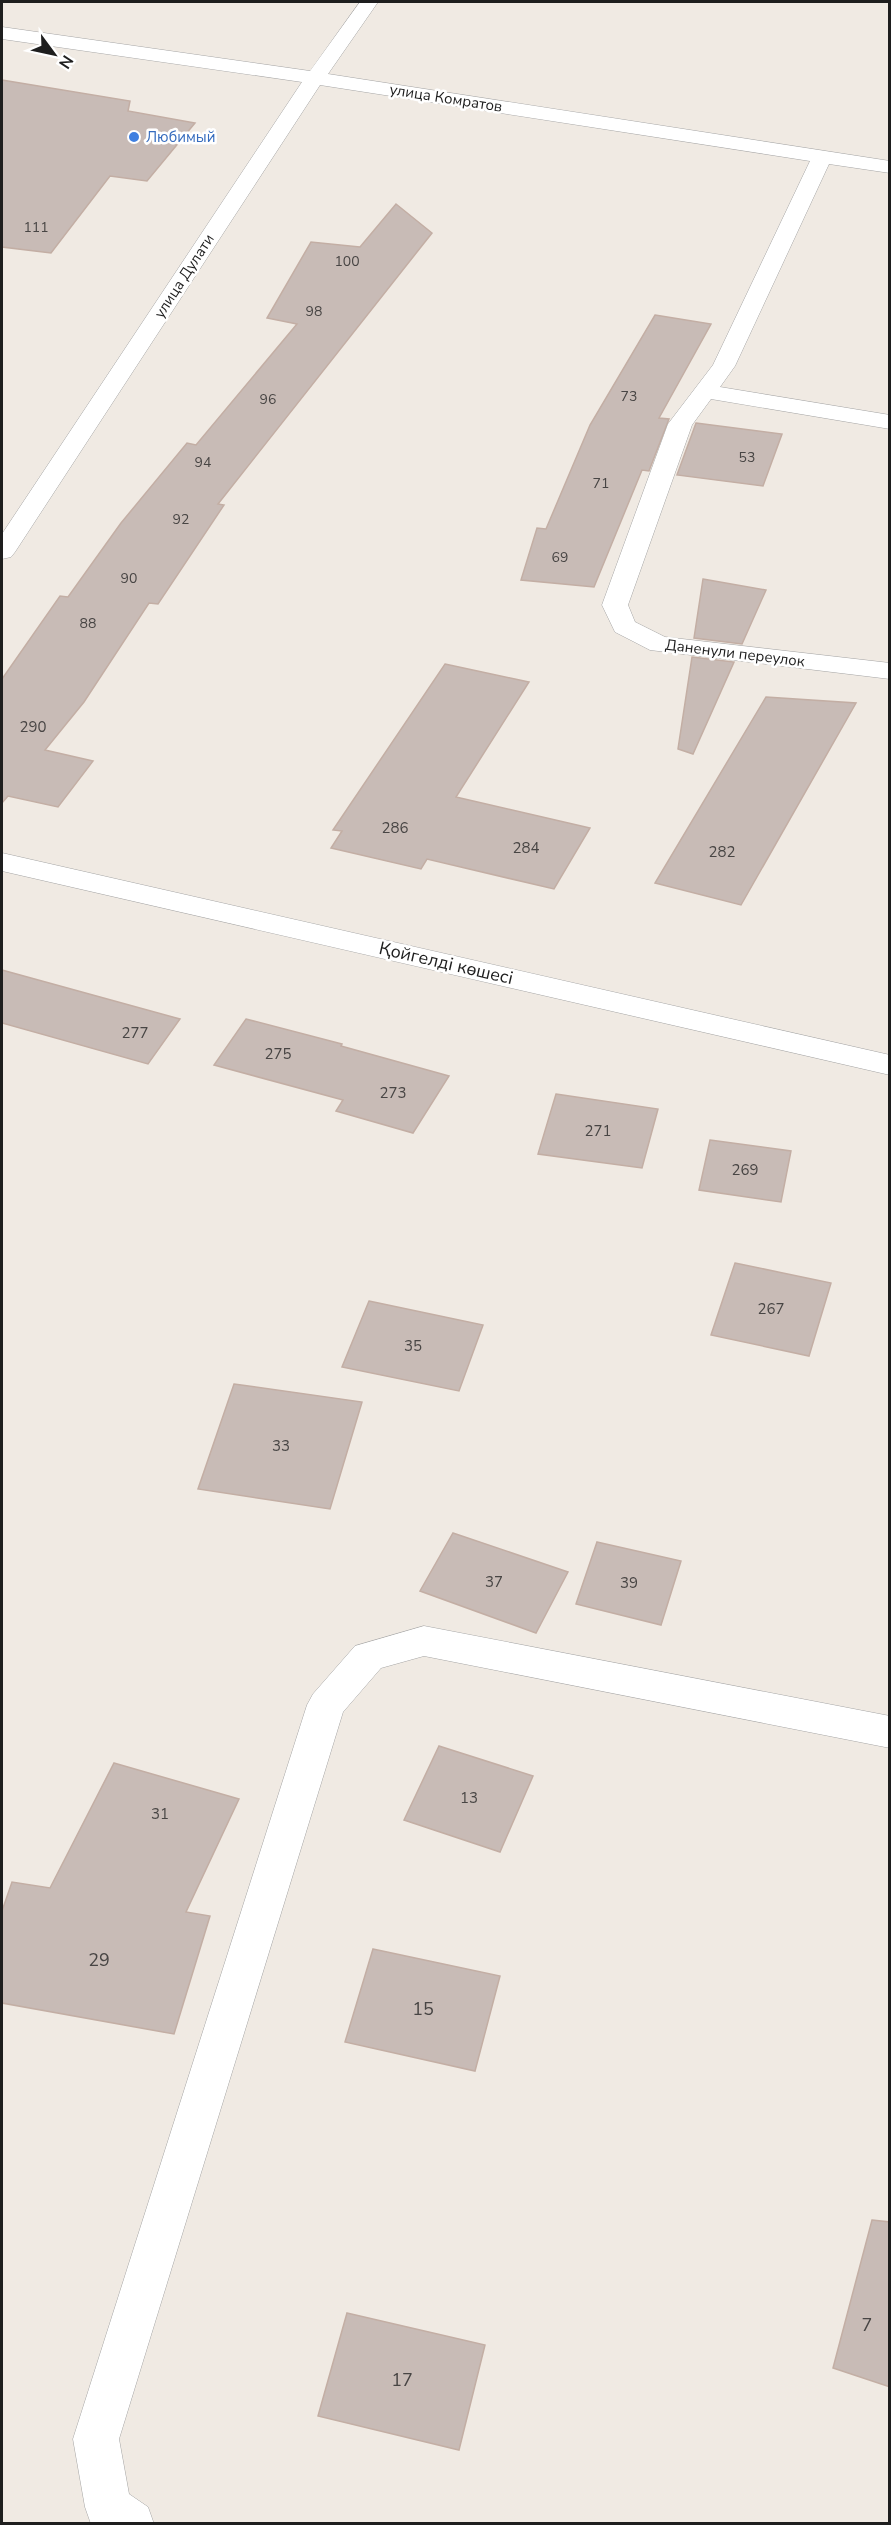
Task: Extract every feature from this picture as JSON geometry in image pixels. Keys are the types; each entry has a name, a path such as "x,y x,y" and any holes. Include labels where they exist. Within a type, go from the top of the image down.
{"street":[{"name":"улица Дулати","path":"2,552 315,78 369,2"},
{"name":"улица Комратов","path":"2,33 315,78 890,167"},
{"name":"Даненули переулок","path":"822,157 724,366 680,424 615,604 624,627 658,644 890,671"},
{"path":"704,392 890,422"},
{"name":"Қойгелді көшесі","path":"2,862 890,1065"},
{"path":"131,2523 108,2507 96,2439 326,1704 368,1657 424,1641 890,1732"}],"building":[{"path":"2,80 130,101 128,111 195,123 147,181 110,176 51,253 2,247"},
{"path":"396,204 432,233 218,504 224,505 158,604 149,603 84,702 45,750 93,761 58,807 8,796 2,803 2,679 60,596 68,597 121,523 187,443 196,445 297,324 267,318 311,242 360,247"},
{"path":"655,315 711,324 659,418 669,419 649,471 642,470 594,587 521,580 537,528 546,529 590,425"},
{"path":"696,423 782,434 763,486 677,475"},
{"path":"703,579 766,590 742,644 694,638"},
{"path":"692,657 734,662 693,754 678,749"},
{"path":"445,664 529,682 456,797 590,828 554,889 427,859 421,869 331,848 342,831 333,830"},
{"path":"766,697 856,703 741,905 655,883"},
{"path":"2,970 180,1019 148,1064 2,1023"},
{"path":"246,1019 342,1044 341,1046 449,1076 413,1133 336,1111 343,1100 214,1065"},
{"path":"556,1094 658,1109 642,1168 538,1154"},
{"path":"710,1140 791,1151 781,1202 699,1190"},
{"path":"735,1263 831,1283 809,1356 711,1335"},
{"path":"369,1301 483,1325 459,1391 342,1367"},
{"path":"234,1384 362,1402 330,1509 198,1489"},
{"path":"453,1533 568,1572 536,1633 420,1591"},
{"path":"597,1542 681,1561 661,1625 576,1604"},
{"path":"439,1746 533,1776 500,1852 404,1820"},
{"path":"114,1763 239,1799 186,1912 210,1916 174,2034 2,2003 2,1911 12,1882 50,1888"},
{"path":"373,1949 500,1976 475,2071 345,2042"},
{"path":"872,2220 890,2222 890,2387 833,2368"},
{"path":"347,2313 485,2345 459,2450 318,2416"}],"place":[{"name":"Любимый","path":"134,137"}]}
